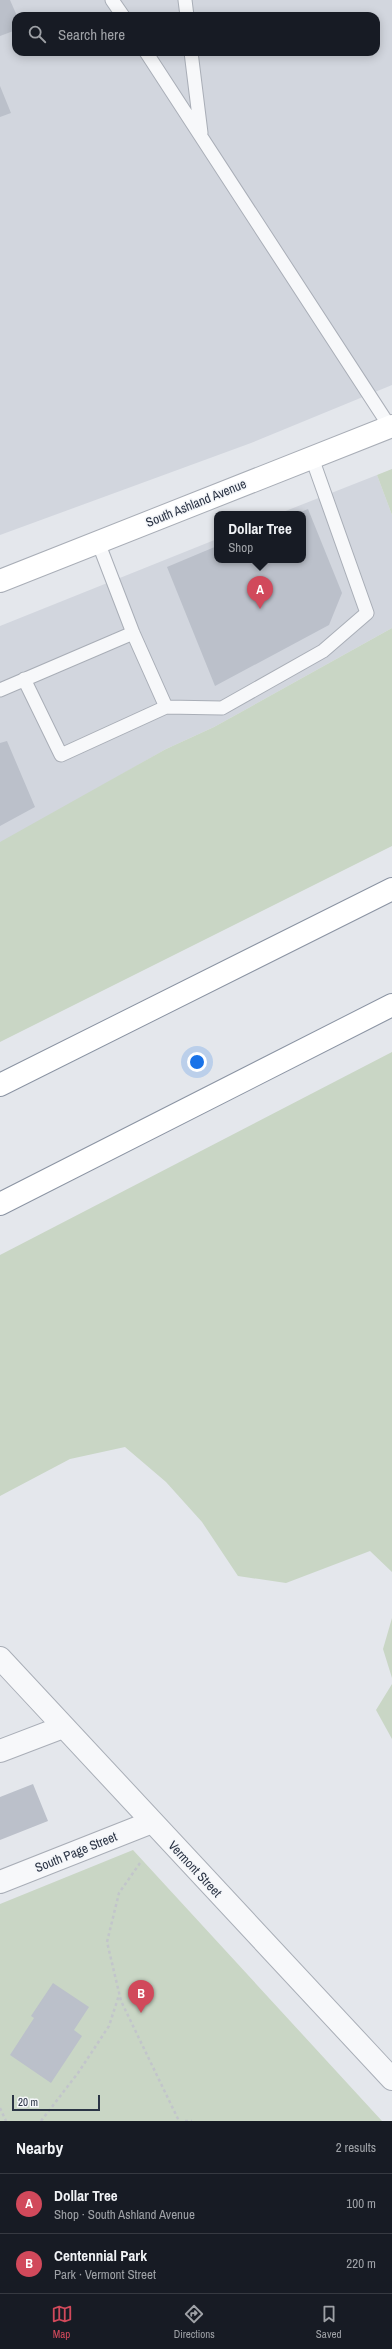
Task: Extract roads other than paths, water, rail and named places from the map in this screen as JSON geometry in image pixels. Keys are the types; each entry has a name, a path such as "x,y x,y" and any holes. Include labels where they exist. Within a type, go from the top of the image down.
{"main road":[{"name":"South Ashland Avenue","path":"0,581 391,426"},
{"path":"0,1085 392,889"},
{"path":"0,1204 392,1005"}],"street":[{"name":"Vermont Street","path":"0,1658 152,1822 388,2068"},
{"path":"0,1751 63,1727"},
{"name":"South Page Street","path":"0,1882 152,1822"}],"lane":[{"path":"112,0 120,12"},
{"path":"184,0 186,12"},
{"path":"149,56 391,426"},
{"path":"192,56 202,137"},
{"path":"24,679 61,755 166,707 222,708 323,651 367,613 312,458"},
{"path":"98,542 133,633 166,707"},
{"path":"0,690 133,633"}],"place":[{"name":"Dollar Tree","path":"260,609"},
{"name":"Centennial Park","path":"141,2013"}]}
